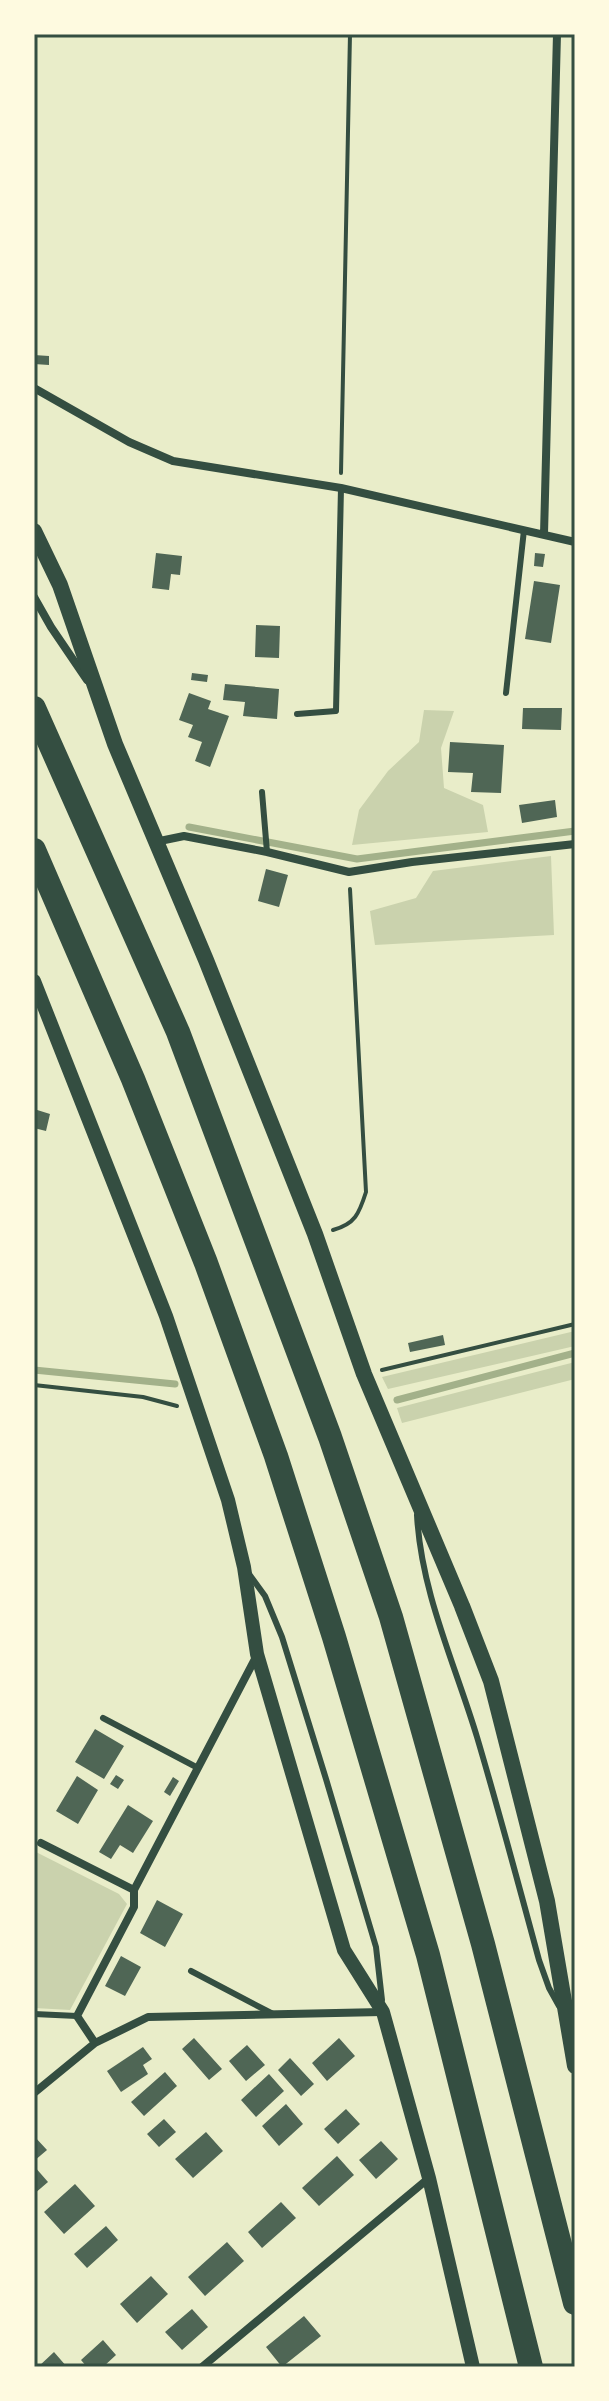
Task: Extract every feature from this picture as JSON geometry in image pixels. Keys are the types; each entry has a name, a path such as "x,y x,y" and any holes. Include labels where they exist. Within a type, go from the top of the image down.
{"highway":[{"path":"34,708 178,1032 324,1423 386,1602 483,1944 575,2303"},
{"path":"34,850 133,1079 206,1263 276,1456 334,1637 428,1955 531,2367"}],"main road":[{"path":"34,531 60,585 95,692 315,1234 364,1374 491,1681 547,1901 572,2021 575,2066"}],"street":[{"path":"544,534 557,34"},
{"path":"34,388 129,442 173,461 341,488 575,542"},
{"path":"34,597 95,692"},
{"path":"155,842 184,836 349,872 575,844"},
{"path":"34,981 166,1316 228,1500 244,1567 257,1654 344,1950 383,2012 429,2178 473,2367"},
{"path":"95,2043 77,2016 134,1907 134,1890 257,1654"},
{"path":"41,1843 134,1890"},
{"path":"34,2093 95,2043 148,2017 383,2012"},
{"path":"202,2367 429,2178"}],"lane":[{"path":"297,714 336,711 341,488"},
{"path":"506,693 524,530"},
{"path":"262,792 267,852"},
{"path":"416,1503 418,1541 427,1585 477,1737 539,1960 549,1988 572,2021"},
{"path":"244,1567 265,1596 282,1637 322,1765 376,1947 383,2012"},
{"path":"103,1718 198,1768"},
{"path":"191,1971 273,2014"},
{"path":"34,2014 77,2016"}],"path":[{"path":"341,488 350,34"},
{"path":"315,1234 348,1226 359,1216 366,1192 349,872"},
{"path":"364,1374 575,1324"},
{"path":"34,1385 143,1397 176,1407 193,1398"}],"green space":[{"path":"424,710 454,711 441,748 444,788 483,805 488,832 352,845 359,810 388,771 419,742"},
{"path":"551,856 554,935 375,945 370,911 416,898 433,871"},
{"path":"575,1331 575,1346 388,1389 382,1377"},
{"path":"575,1362 575,1379 402,1423 397,1408"},
{"path":"34,1851 119,1894 127,1904 70,2010 34,2008"}],"building":[{"path":"34,355 49,356 49,365 34,364"},
{"path":"156,553 182,556 180,575 171,574 169,590 152,588"},
{"path":"535,553 545,554 543,567 534,566"},
{"path":"534,581 560,585 551,643 525,639"},
{"path":"256,625 280,626 279,658 255,657"},
{"path":"192,673 208,675 207,682 191,680"},
{"path":"225,684 279,689 277,719 243,716 245,702 223,700"},
{"path":"189,693 211,701 208,709 229,716 210,767 195,761 202,742 188,737 193,725 179,720"},
{"path":"523,708 562,708 561,730 522,729"},
{"path":"450,742 504,745 501,793 471,792 473,773 448,772"},
{"path":"555,800 557,817 522,823 519,805"},
{"path":"266,869 288,875 279,907 258,901"},
{"path":"34,1109 50,1114 46,1131 34,1128"},
{"path":"443,1335 445,1345 410,1352 408,1343"},
{"path":"95,1729 124,1746 104,1779 75,1762"},
{"path":"116,1775 124,1780 118,1789 110,1784"},
{"path":"77,1776 98,1790 78,1824 56,1811"},
{"path":"173,1777 179,1781 170,1796 164,1792"},
{"path":"128,1805 153,1821 133,1853 120,1845 111,1859 99,1852"},
{"path":"157,1900 183,1914 165,1947 140,1933"},
{"path":"121,1956 141,1967 125,1996 105,1986"},
{"path":"194,2038 222,2069 209,2080 182,2049"},
{"path":"339,2038 355,2056 327,2081 312,2063"},
{"path":"247,2045 265,2065 246,2081 229,2061"},
{"path":"143,2047 152,2059 143,2065 148,2074 121,2092 107,2071"},
{"path":"290,2058 314,2084 301,2096 278,2070"},
{"path":"165,2072 177,2086 144,2116 131,2102"},
{"path":"269,2074 284,2091 256,2117 241,2100"},
{"path":"286,2104 303,2124 279,2146 262,2126"},
{"path":"346,2109 360,2124 338,2144 324,2129"},
{"path":"164,2119 176,2132 159,2147 147,2134"},
{"path":"206,2132 223,2151 193,2178 175,2159"},
{"path":"34,2136 47,2150 34,2161"},
{"path":"381,2141 398,2159 376,2179 359,2160"},
{"path":"337,2156 354,2175 319,2206 302,2188"},
{"path":"34,2166 48,2182 34,2194"},
{"path":"75,2184 95,2206 64,2234 44,2212"},
{"path":"281,2202 296,2218 262,2248 248,2232"},
{"path":"106,2226 118,2240 87,2268 74,2254"},
{"path":"227,2242 244,2261 205,2296 188,2277"},
{"path":"151,2276 168,2294 137,2323 120,2304"},
{"path":"192,2309 208,2327 182,2350 165,2332"},
{"path":"304,2316 321,2336 282,2367 266,2347"},
{"path":"103,2340 116,2355 103,2367 87,2367 81,2360"},
{"path":"54,2352 67,2367 38,2367"}],"waterway":[{"path":"189,827 357,859 575,831"},
{"path":"397,1400 575,1353"},
{"path":"34,1370 175,1384"}]}
